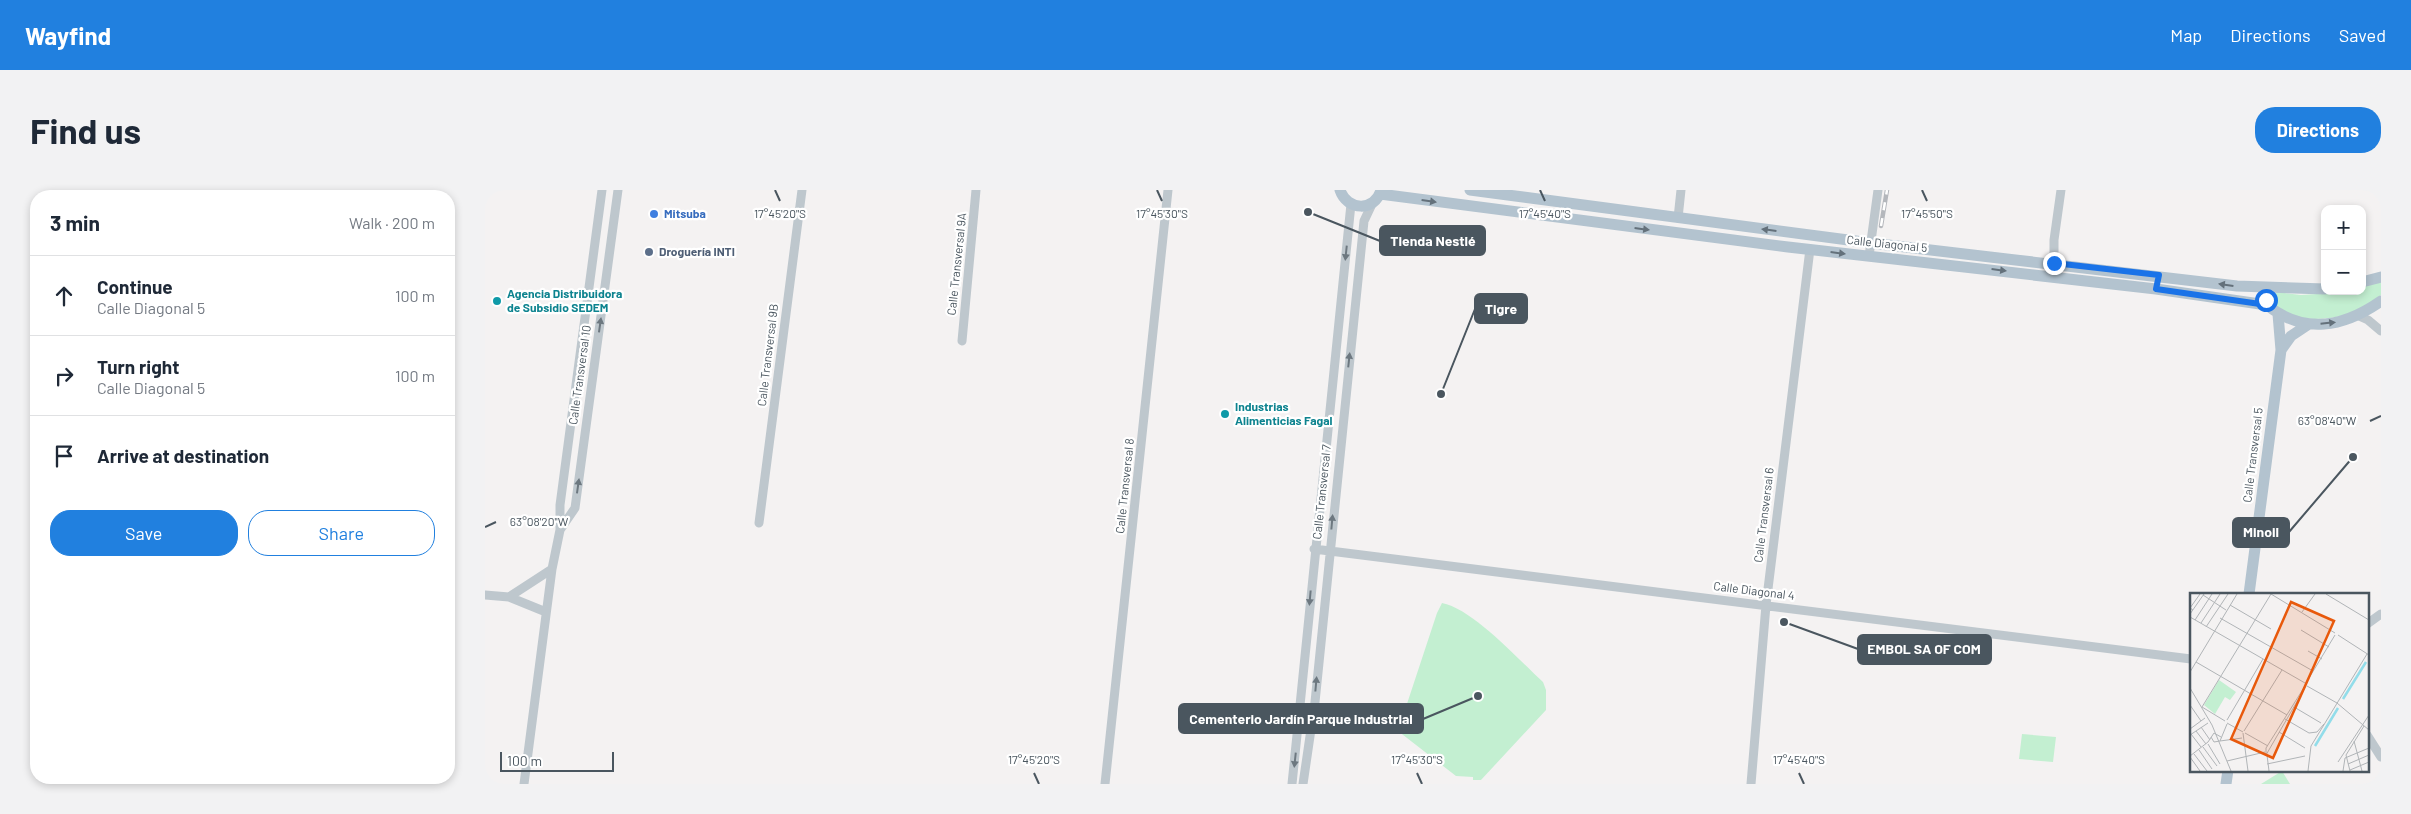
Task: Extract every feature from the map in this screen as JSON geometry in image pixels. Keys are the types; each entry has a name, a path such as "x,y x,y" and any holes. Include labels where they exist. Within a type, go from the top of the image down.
{"main road":[{"path":"1328,190 1341,193 1351,204 1362,207 1372,204 1381,192"},
{"name":"Calle Diagonal 5","path":"1470,190 1871,243 2159,275 2237,286 2321,289"},
{"name":"Calle Diagonal 5","path":"1381,192 1617,226 2156,289 2267,305"},
{"path":"1617,226 1619,209"},
{"path":"2366,281 2381,277"},
{"path":"2275,288 2267,295 2267,305 2278,314 2309,324 2341,322 2359,316 2381,301"},
{"name":"Calle Transversal 5","path":"2249,593 2281,350 2278,314"},
{"path":"2281,350 2291,336 2309,324"}],"street":[{"name":"Calle Transversal 10","path":"524,784 551,569 560,530 560,505 602,190"},
{"name":"Calle Transversal 10","path":"560,530 575,508 618,190"},
{"name":"Calle Transversal 9B","path":"759,523 802,190"},
{"name":"Calle Transversal 9A","path":"961,341 976,190"},
{"name":"Calle Transversal 8","path":"1105,784 1168,190"},
{"path":"1678,218 1681,190"},
{"path":"1869,256 1878,190"},
{"path":"2054,263 2054,240 2061,190"},
{"name":"Calle Transversal 7","path":"1292,784 1314,549 1351,204"},
{"name":"Calle Transversal 7","path":"1303,784 1315,702 1364,221 1372,204"},
{"name":"Calle Transversal 6","path":"1751,784 1766,605 1810,249"},
{"path":"1947,264 1950,252"},
{"path":"593,253 609,255"},
{"path":"2156,289 2159,275"},
{"path":"2359,316 2369,320 2381,331"},
{"path":"1340,317 1353,319"},
{"path":"576,383 591,385"},
{"name":"Calle Diagonal 4","path":"1314,549 2190,659"},
{"path":"509,597 551,569"},
{"path":"485,595 509,597 545,612"},
{"path":"2369,623 2381,614"},
{"path":"2369,738 2381,757"}],"green space":[{"path":"2381,280 2381,295 2356,312 2329,318 2300,318 2287,314 2277,307 2272,297 2277,292 2301,295 2366,295 2366,284"},
{"path":"1442,603 1454,607 1467,615 1495,636 1543,682 1546,690 1546,710 1481,780 1473,780 1473,777 1456,776 1398,731"},
{"path":"2022,734 2056,737 2053,762 2019,759"},
{"path":"2283,772 2290,784 2261,784"}],"railway":[{"path":"1881,226 1887,190"}],"place":[{"name":"Tienda Nestlé","path":"1308,212"},
{"name":"Mitsuba","path":"654,214"},
{"name":"Droguería INTI","path":"649,252"},
{"name":"Agencia Distribuidora de Subsidio SEDEM","path":"497,301"},
{"name":"Tigre","path":"1441,394"},
{"name":"Industrias Alimenticias Fagal","path":"1225,414"},
{"name":"Minoil","path":"2353,457"},
{"name":"EMBOL SA OF COM","path":"1784,622"},
{"name":"Cementerio Jardín Parque Industrial","path":"1478,696"}],"route":[{"path":"2054,263 2159,275 2156,289 2267,305 2266,300"}]}
